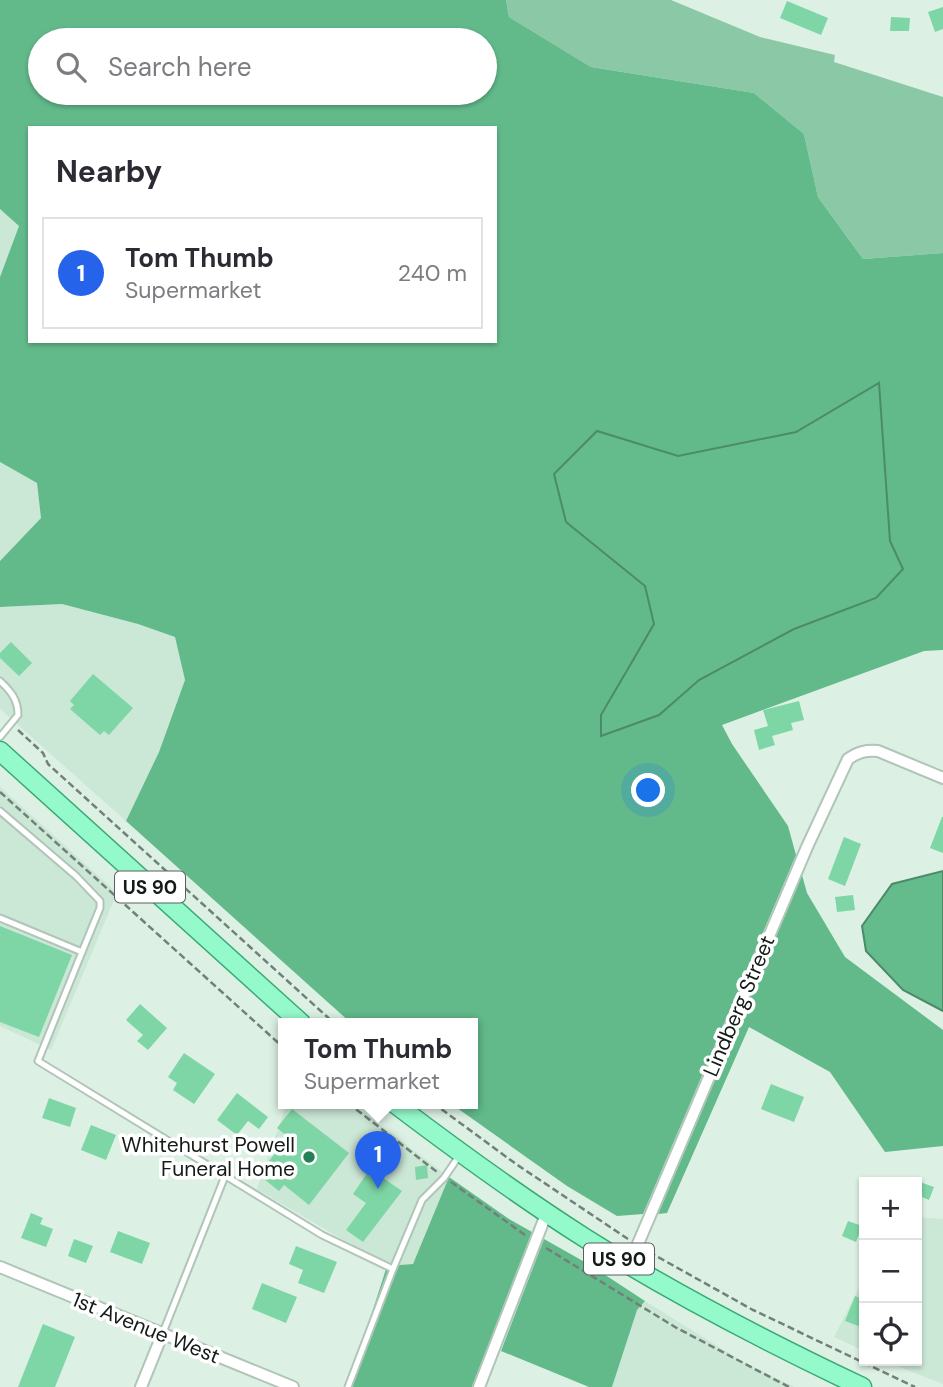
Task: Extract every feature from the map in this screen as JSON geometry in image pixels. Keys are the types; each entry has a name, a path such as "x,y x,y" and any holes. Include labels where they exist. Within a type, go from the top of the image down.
{"main road":[{"name":"US 90","path":"0,751 295,1018"},
{"name":"US 90","path":"402,1109 461,1154 629,1265 792,1354 862,1387"}],"street":[{"name":"Lindberg Street","path":"629,1265 837,780 848,760 857,753 878,751 943,778"},
{"path":"479,1387 547,1212"},
{"name":"1st Avenue West","path":"0,1267 293,1387"},
{"path":"141,1387 162,1335"}],"lane":[{"path":"0,681 18,704 18,715 0,737"},
{"path":"0,811 76,876 100,901 100,908 38,1061 322,1236 393,1269"},
{"path":"0,918 82,952"},
{"path":"348,1387 422,1200 444,1178 461,1154"},
{"path":"162,1335 225,1176"}],"path":[{"path":"12,724 43,753 48,764 328,1018"},
{"path":"0,792 278,1043"},
{"path":"441,1109 550,1188 637,1245 753,1310 915,1387"},
{"path":"536,1242 675,1326 789,1387"}],"shaded area":[{"path":"0,0 506,0 509,17 591,67 754,93 804,134 818,197 863,259 943,253 943,650 924,651 722,725 788,826 796,855 643,1214 617,1216 567,1186 458,1109 478,1109 478,1018 345,1018 126,821 159,752 185,680 175,637 138,624 62,604 0,607 0,561 41,518 37,483 0,462 0,277 19,226 0,209","holes":["879,383 890,541 903,569 876,598 794,629 699,680 659,715 624,674 654,624 645,586 566,522 597,431 678,456 796,432"]},
{"path":"506,0 671,0 760,37 835,55 834,62 943,97 943,253 863,259 818,197 804,134 754,93 591,67 509,17"},
{"path":"0,209 19,225 0,277"},
{"path":"879,383 890,541 903,569 876,598 794,629 699,680 659,715 601,736 601,715 654,624 645,586 566,522 554,474 597,431 678,456 796,432"},
{"path":"0,462 37,483 41,518 0,561"},
{"path":"62,604 138,624 175,637 185,680 159,752 126,821 0,709 0,607"},
{"path":"0,787 117,893 51,1050 0,1026"},
{"path":"943,871 943,1011 903,990 866,951 862,926 892,884"},
{"path":"802,875 807,893 845,957 943,1030 943,1146 885,1152 830,1072 749,1027 667,1213 658,1214"},
{"path":"285,1109 359,1109 449,1177 413,1264 387,1266 257,1189"},
{"path":"449,1177 532,1232 472,1387 348,1387 387,1266 413,1264"},
{"path":"922,1217 943,1219 943,1384 897,1366 922,1366"},
{"path":"544,1239 645,1301 637,1310 612,1387 589,1387 501,1351"},
{"path":"859,1288 859,1349 834,1337"},
{"path":"645,1301 743,1362 795,1387 612,1387 637,1309"}],"building":[{"path":"787,1 828,18 821,35 780,18"},
{"path":"943,7 943,29 935,32 928,12"},
{"path":"891,17 910,18 909,31 890,31"},
{"path":"11,642 32,663 19,676 0,658 0,653"},
{"path":"93,674 133,708 109,735 104,731 100,735 70,709 74,705 70,701"},
{"path":"799,701 804,720 791,723 793,730 772,736 775,745 759,750 754,730 768,726 763,710"},
{"path":"943,817 943,853 930,848"},
{"path":"844,837 861,844 845,886 828,879"},
{"path":"853,895 855,910 837,912 835,897"},
{"path":"0,926 72,955 39,1037 0,1022"},
{"path":"140,1004 167,1028 148,1050 137,1041 143,1035 126,1020"},
{"path":"184,1053 215,1074 194,1104 173,1090 177,1083 168,1077"},
{"path":"771,1084 804,1097 794,1122 761,1109"},
{"path":"237,1093 268,1117 259,1129 248,1121 237,1135 217,1120"},
{"path":"49,1098 76,1108 70,1127 42,1118"},
{"name":"Whitehurst Powell Funeral Home","path":"292,1109 349,1153 309,1205 284,1185 279,1191 264,1179 274,1165 269,1161 288,1137 277,1128"},
{"path":"91,1125 116,1135 106,1160 81,1150"},
{"path":"427,1165 428,1178 416,1180 415,1167"},
{"path":"370,1169 402,1191 363,1242 346,1230 366,1203 353,1194"},
{"path":"922,1183 934,1187 929,1200 922,1197"},
{"path":"31,1213 43,1218 40,1224 53,1229 46,1247 21,1238"},
{"path":"848,1221 859,1225 856,1242 842,1236"},
{"path":"118,1231 150,1243 142,1264 110,1252"},
{"path":"74,1239 93,1246 86,1263 68,1256"},
{"path":"296,1246 337,1262 324,1293 298,1283 303,1270 289,1264"},
{"path":"262,1283 297,1297 286,1323 252,1309"},
{"path":"855,1296 859,1298 859,1326 845,1321"},
{"path":"43,1324 75,1337 55,1387 18,1387"}],"place":[{"name":"Whitehurst Powell Funeral Home","path":"309,1157"},
{"name":"Tom Thumb","path":"378,1189"}]}
